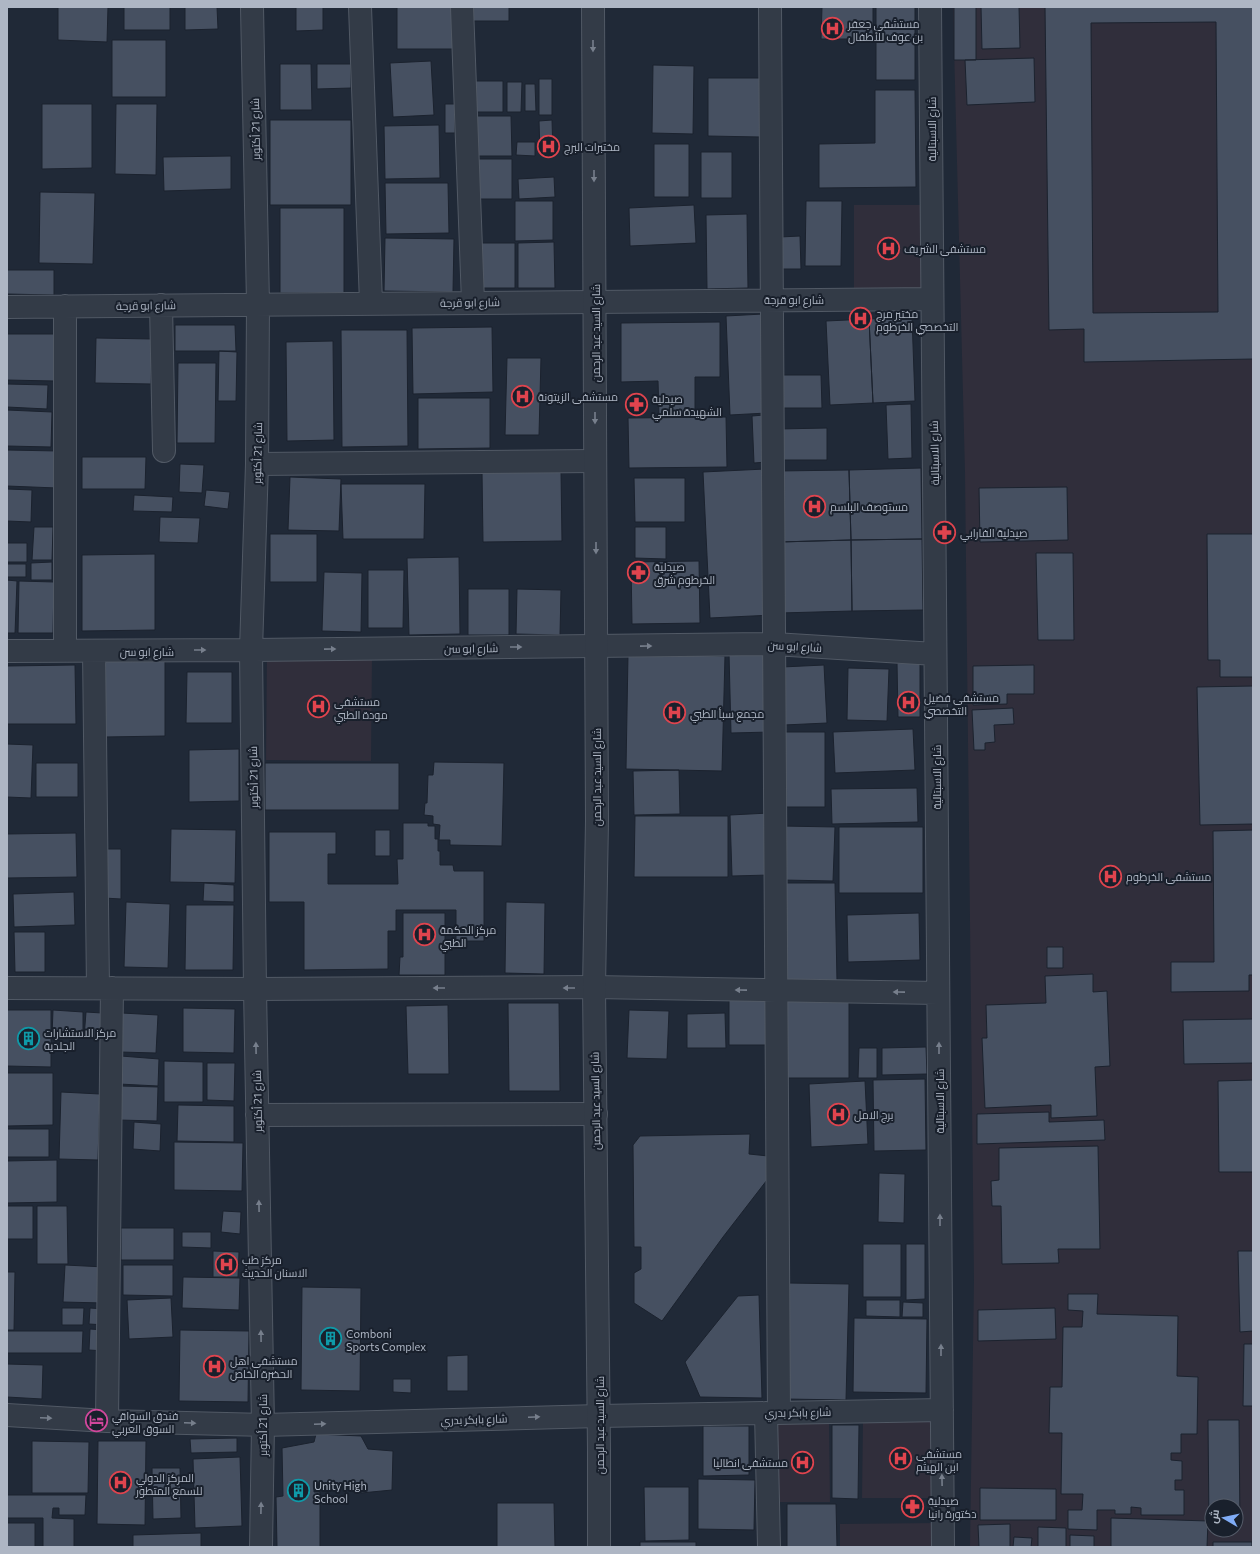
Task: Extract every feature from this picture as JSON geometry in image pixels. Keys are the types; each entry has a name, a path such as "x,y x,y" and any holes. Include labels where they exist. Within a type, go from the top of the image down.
{"street":[{"name":"شارع 21 أكتوبر","path":"252,7 258,304 258,464 251,650 255,989 263,1425 261,1547"},
{"path":"360,7 371,303"},
{"path":"462,7 473,302"},
{"name":"شارع السيد عبد الرحمن","path":"592,7 597,821 594,987 599,1547"},
{"path":"769,1547 773,1413 775,991 770,7"},
{"name":"شارع الاسبتالية","path":"930,7 943,1547"},
{"name":"شارع ابو قرجة","path":"7,307 595,301 644,302 772,299 932,299"},
{"path":"162,305 164,451"},
{"path":"65,306 65,651"},
{"path":"258,464 595,461"},
{"name":"شارع ابو سن","path":"7,651 251,650 774,644 935,654"},
{"path":"94,651 105,988 106,1421"},
{"path":"7,988 255,989 594,987 775,991 938,992"},
{"path":"257,1115 596,1114"},
{"name":"شارع بابكر بدري","path":"7,1415 106,1421 263,1425 599,1416 942,1410"}],"shaded area":[{"name":"مستشفى الخرطوم","path":"953,7 1253,7 1253,1547 970,1547 974,1280 965,472"},
{"name":"مستشفى الشريف","path":"854,205 924,205 923,292 854,292"},
{"name":"مستشفى مودة الطبي","path":"267,654 372,655 371,761 266,760"},
{"name":"مستشفى ابن الهيثم","path":"863,1420 938,1420 938,1498 862,1498"},
{"name":"مستشفى انطاليا","path":"776,1423 829,1423 830,1502 777,1502"},
{"path":"940,1523 940,1547 840,1547 840,1524"}],"building":[{"path":"58,7 108,7 107,42 58,40"},
{"path":"124,7 170,7 170,30 124,30"},
{"path":"185,7 217,7 218,29 185,30"},
{"path":"296,7 323,7 323,30 296,31"},
{"path":"397,7 460,7 460,49 397,49"},
{"path":"472,7 509,7 509,21 472,21"},
{"path":"822,7 873,7 873,39 821,39"},
{"path":"876,7 915,7 915,80 876,80"},
{"path":"954,7 976,7 976,60 954,60"},
{"path":"981,7 1019,7 1020,48 982,49"},
{"path":"1045,7 1253,7 1253,359 1084,362 1084,329 1049,330","holes":["1216,22 1218,312 1093,313 1091,23"]},
{"path":"112,40 166,40 166,97 112,97"},
{"path":"1034,58 1035,102 967,105 965,60"},
{"path":"431,61 434,115 393,117 390,63"},
{"path":"280,64 311,64 312,110 280,110"},
{"path":"317,64 351,64 351,88 317,89"},
{"path":"653,65 694,66 693,134 652,133"},
{"path":"708,78 761,78 760,137 708,136"},
{"path":"539,79 552,79 552,115 539,115"},
{"path":"475,81 503,81 503,112 475,112"},
{"path":"507,82 522,82 521,112 507,112"},
{"path":"525,84 535,84 536,111 525,111"},
{"path":"875,90 915,90 916,187 819,188 819,144 875,143"},
{"path":"42,104 92,104 92,168 42,169"},
{"path":"116,104 157,104 156,175 115,174"},
{"path":"445,104 455,104 455,133 445,133"},
{"path":"473,116 511,116 512,156 473,156"},
{"path":"270,120 351,120 351,205 270,205"},
{"path":"552,120 553,153 540,154 539,121"},
{"path":"439,125 440,178 385,179 384,126"},
{"path":"517,142 535,142 535,156 516,155"},
{"path":"654,144 689,144 689,197 654,197"},
{"path":"701,152 732,152 732,198 701,198"},
{"path":"231,156 231,189 164,191 163,157"},
{"path":"474,159 512,159 512,199 474,199"},
{"path":"554,177 555,197 519,199 518,179"},
{"path":"385,183 448,183 449,233 386,234"},
{"path":"40,192 95,193 93,264 39,263"},
{"path":"515,201 553,201 553,240 515,241"},
{"path":"806,201 842,201 841,266 805,266"},
{"path":"694,205 696,243 630,246 629,208"},
{"path":"280,208 344,208 344,293 280,293"},
{"path":"747,214 748,288 707,289 706,215"},
{"path":"800,236 801,269 781,269 780,237"},
{"path":"385,238 454,239 453,292 384,291"},
{"path":"554,242 555,288 518,288 518,243"},
{"path":"478,243 515,243 515,288 478,288"},
{"path":"7,270 54,270 54,295 7,294"},
{"path":"763,314 767,413 730,415 726,316"},
{"path":"912,317 915,401 873,403 869,319"},
{"path":"869,319 873,403 830,405 826,321"},
{"path":"720,322 720,377 695,377 695,414 659,415 658,381 621,382 621,323"},
{"path":"175,325 235,325 236,351 175,351"},
{"path":"492,327 493,392 413,394 412,328"},
{"path":"341,330 407,330 408,446 342,447"},
{"path":"7,334 54,334 54,381 7,380"},
{"path":"96,338 152,339 151,384 95,383"},
{"path":"333,341 334,440 287,441 286,342"},
{"path":"219,351 237,352 236,401 218,401"},
{"name":"مستشفى الزيتونة","path":"507,358 541,358 539,435 505,435"},
{"path":"178,363 216,363 215,443 177,443"},
{"path":"781,375 821,375 822,408 781,408"},
{"path":"7,384 48,385 47,409 7,407"},
{"path":"418,398 490,398 490,448 418,449"},
{"path":"911,404 912,458 888,459 886,405"},
{"path":"7,410 52,412 51,447 7,446"},
{"path":"764,415 767,462 754,463 752,416"},
{"path":"726,417 727,467 629,468 628,418"},
{"path":"827,428 827,460 778,460 778,429"},
{"path":"7,450 58,451 57,488 7,486"},
{"path":"82,457 146,457 145,489 82,489"},
{"path":"180,464 204,465 202,493 179,492"},
{"path":"921,468 922,539 851,540 849,470"},
{"path":"765,469 773,615 710,618 703,472"},
{"name":"مستوصف البلسم","path":"849,470 851,540 779,542 778,471"},
{"path":"561,471 562,541 483,542 482,472"},
{"path":"290,477 341,479 339,531 288,530"},
{"path":"634,478 685,478 685,522 635,522"},
{"path":"341,484 425,484 424,539 343,539"},
{"path":"1067,487 1068,540 980,542 979,488"},
{"path":"7,489 32,490 31,522 7,521"},
{"path":"206,490 230,492 228,509 204,506"},
{"path":"134,495 173,497 172,512 133,511"},
{"path":"160,517 200,518 198,543 159,542"},
{"path":"34,527 53,527 52,560 32,560"},
{"path":"635,527 666,527 666,559 635,558"},
{"path":"270,534 317,534 317,582 270,582"},
{"path":"1207,534 1253,534 1253,677 1220,677 1220,660 1208,660"},
{"path":"922,539 923,610 852,611 851,540"},
{"path":"851,540 852,611 780,613 779,542"},
{"path":"7,543 27,543 27,562 7,562"},
{"path":"1036,553 1073,553 1074,640 1038,640"},
{"path":"155,554 155,630 82,631 82,555"},
{"path":"459,557 460,634 409,635 407,558"},
{"path":"699,561 700,623 632,624 631,562"},
{"path":"52,562 52,580 31,580 31,563"},
{"path":"7,564 26,564 26,577 7,577"},
{"path":"368,570 404,570 403,628 368,628"},
{"path":"324,572 362,573 361,632 322,631"},
{"path":"7,580 17,581 15,633 7,633"},
{"path":"19,581 54,582 53,633 18,633"},
{"path":"468,589 509,589 509,635 468,635"},
{"path":"517,589 561,590 560,635 516,634"},
{"path":"770,653 772,732 731,733 729,654"},
{"name":"مجمع سبأ الطبي","path":"628,654 725,656 722,771 626,769"},
{"path":"105,658 165,658 165,736 105,737"},
{"path":"920,662 920,717 898,717 897,663"},
{"path":"75,665 76,724 7,724 7,666"},
{"path":"824,665 827,723 784,725 782,667"},
{"path":"1034,665 1034,694 1007,694 1007,704 973,705 973,666"},
{"path":"848,668 889,669 887,721 847,720"},
{"path":"187,672 232,672 232,723 186,723"},
{"path":"1253,686 1253,824 1200,825 1197,687"},
{"path":"1013,708 1014,724 994,725 995,742 985,743 985,750 974,750 972,710"},
{"path":"913,729 915,770 835,773 833,732"},
{"path":"784,732 825,732 825,807 783,807"},
{"path":"7,744 33,745 31,798 7,797"},
{"path":"239,749 239,801 189,802 189,750"},
{"path":"434,762 504,763 502,846 450,845 450,840 439,840 440,825 433,824 433,816 424,815 425,803 427,803 428,775 433,775"},
{"path":"36,763 78,763 78,797 36,797"},
{"path":"265,763 399,763 399,810 265,810"},
{"path":"679,770 680,814 634,815 633,771"},
{"path":"917,788 918,822 832,824 831,789"},
{"path":"769,813 770,875 732,876 730,815"},
{"path":"635,816 728,816 728,877 634,877"},
{"path":"403,823 428,823 428,826 435,826 435,839 438,839 438,851 440,851 440,865 453,865 454,871 484,871 484,941 456,941 456,910 396,910 396,931 388,931 388,969 304,970 304,902 269,902 269,832 336,832 336,854 328,854 328,884 398,884 397,859 403,859"},
{"path":"783,826 835,827 833,881 783,880"},
{"path":"839,827 923,827 923,893 839,893"},
{"path":"171,829 236,830 235,883 170,882"},
{"path":"375,830 390,830 390,856 375,856"},
{"path":"1253,830 1253,975 1249,975 1249,991 1171,992 1171,962 1214,962 1213,831"},
{"path":"76,833 77,877 7,878 7,834"},
{"path":"104,849 121,849 121,899 104,898"},
{"path":"204,883 234,885 234,902 203,901"},
{"path":"783,883 835,883 837,981 784,982"},
{"path":"74,892 75,925 14,927 13,894"},
{"path":"126,902 170,904 168,968 124,967"},
{"path":"506,902 545,903 544,974 505,973"},
{"path":"186,905 234,905 233,970 185,970"},
{"name":"مركز الحكمة الطبي","path":"403,913 445,913 445,975 399,975 400,957 403,957"},
{"path":"919,913 920,960 848,962 847,915"},
{"path":"14,932 45,932 45,972 15,972"},
{"path":"1047,947 1063,947 1063,968 1047,968"},
{"path":"1093,974 1093,992 1107,991 1110,1066 1095,1067 1097,1116 1051,1118 1051,1105 985,1108 982,1038 987,1038 986,1005 1046,1003 1045,976"},
{"path":"785,995 849,995 849,1078 785,1078"},
{"path":"729,997 767,997 767,1045 729,1045"},
{"path":"508,1003 559,1003 560,1091 509,1091"},
{"path":"448,1005 449,1074 408,1074 406,1006"},
{"path":"183,1008 235,1009 234,1053 183,1052"},
{"name":"مركز الاستشارات الجلدية","path":"7,1010 51,1010 51,1067 7,1066"},
{"path":"53,1010 83,1012 83,1037 52,1036"},
{"path":"629,1010 669,1011 667,1059 627,1058"},
{"path":"86,1012 102,1013 100,1039 84,1038"},
{"path":"122,1013 158,1015 156,1053 120,1052"},
{"path":"725,1013 726,1048 687,1048 687,1014"},
{"path":"1253,1019 1253,1063 1184,1064 1183,1020"},
{"path":"926,1047 927,1074 882,1075 882,1048"},
{"path":"859,1048 877,1048 877,1078 858,1078"},
{"path":"121,1056 159,1059 158,1086 119,1084"},
{"path":"164,1061 203,1062 203,1102 164,1102"},
{"path":"207,1063 235,1063 234,1101 207,1100"},
{"path":"7,1073 53,1073 53,1125 7,1126"},
{"path":"925,1079 926,1150 874,1151 873,1080"},
{"path":"1253,1080 1253,1172 1219,1172 1218,1081"},
{"name":"برج الامل","path":"865,1081 868,1144 811,1147 809,1084"},
{"path":"121,1086 158,1087 157,1121 119,1120"},
{"path":"61,1092 100,1094 98,1160 59,1159"},
{"path":"178,1105 234,1106 234,1142 177,1141"},
{"path":"1049,1112 1049,1122 1104,1120 1105,1140 977,1144 977,1114"},
{"path":"134,1122 161,1124 160,1151 133,1149"},
{"path":"7,1129 49,1129 49,1157 7,1157"},
{"path":"750,1134 749,1154 768,1156 767,1180 723,1237 662,1321 634,1303 634,1273 641,1269 641,1247 634,1247 633,1145 640,1136"},
{"path":"174,1142 243,1143 242,1191 174,1190"},
{"path":"1098,1146 1100,1249 1058,1249 1059,1263 1002,1264 1001,1206 992,1206 991,1181 999,1180 999,1148"},
{"path":"57,1160 57,1202 7,1203 7,1161"},
{"path":"879,1173 905,1174 904,1223 878,1222"},
{"path":"7,1206 33,1206 33,1239 7,1239"},
{"path":"37,1206 67,1206 68,1264 37,1264"},
{"path":"223,1211 241,1212 240,1234 221,1232"},
{"path":"121,1228 174,1228 174,1260 121,1260"},
{"path":"182,1232 211,1232 211,1248 182,1247"},
{"path":"863,1244 901,1244 901,1297 863,1297"},
{"path":"906,1244 925,1244 925,1299 906,1300"},
{"name":"مركز طب الاسنان الحديث","path":"213,1251 239,1252 238,1277 213,1277"},
{"path":"1238,1251 1253,1251 1253,1331 1240,1332"},
{"path":"65,1265 105,1267 103,1303 63,1302"},
{"path":"123,1265 173,1265 173,1296 123,1295"},
{"path":"7,1272 15,1272 14,1330 7,1330"},
{"path":"183,1277 240,1278 239,1310 182,1308"},
{"path":"789,1283 849,1284 846,1400 786,1399"},
{"name":"Comboni Sports Complex","path":"302,1287 361,1288 360,1391 301,1390"},
{"path":"1068,1294 1098,1294 1097,1314 1178,1316 1177,1376 1198,1377 1197,1434 1181,1434 1181,1453 1171,1453 1171,1460 1182,1461 1182,1480 1175,1480 1175,1490 1184,1490 1184,1515 1141,1515 1141,1508 1131,1507 1131,1514 1115,1514 1115,1510 1097,1510 1097,1530 1068,1529 1068,1510 1082,1510 1083,1494 1061,1494 1062,1433 1049,1433 1050,1387 1062,1387 1063,1327 1082,1327 1083,1311 1068,1310"},
{"path":"759,1295 762,1398 700,1397 685,1362 738,1296"},
{"path":"171,1298 173,1337 129,1339 127,1300"},
{"path":"866,1300 900,1300 900,1317 866,1316"},
{"path":"903,1302 923,1303 923,1317 902,1317"},
{"path":"62,1308 84,1308 83,1325 62,1325"},
{"path":"90,1308 105,1309 105,1325 89,1324"},
{"path":"1055,1308 1056,1339 978,1341 978,1310"},
{"path":"854,1318 927,1319 926,1393 853,1392"},
{"path":"90,1329 105,1330 105,1351 89,1350"},
{"name":"مستشفى اهل الحضرة الخاص","path":"180,1330 249,1331 248,1402 179,1401"},
{"path":"7,1331 83,1331 82,1353 7,1353"},
{"path":"1244,1344 1253,1344 1253,1406 1243,1406"},
{"path":"468,1355 468,1391 447,1391 447,1356"},
{"path":"7,1364 43,1365 42,1399 7,1397"},
{"path":"393,1379 411,1379 411,1393 393,1392"},
{"path":"1208,1420 1239,1420 1240,1498 1209,1498"},
{"path":"832,1425 859,1425 858,1499 832,1498"},
{"path":"703,1426 749,1426 749,1475 703,1476"},
{"name":"Unity High School","path":"316,1434 361,1436 368,1449 393,1451 392,1490 361,1493 361,1484 314,1484 314,1492 320,1492 320,1547 277,1547 276,1497 283,1496 282,1448 314,1442"},
{"path":"237,1438 237,1452 191,1453 190,1439"},
{"path":"32,1441 89,1442 88,1493 32,1493"},
{"name":"المركز الدولي للسمع المتطور","path":"98,1441 146,1441 145,1525 97,1524"},
{"path":"240,1457 242,1526 195,1528 193,1459"},
{"path":"152,1468 180,1468 181,1518 153,1519"},
{"path":"698,1479 755,1480 754,1530 698,1529"},
{"path":"644,1487 689,1487 689,1540 645,1541"},
{"path":"980,1488 1056,1489 1056,1520 980,1520"},
{"path":"7,1495 86,1495 85,1515 59,1515 59,1508 53,1508 52,1518 74,1519 74,1547 43,1547 43,1518 7,1518"},
{"path":"497,1503 554,1503 555,1547 497,1547"},
{"path":"787,1504 836,1504 837,1547 787,1547"},
{"path":"1111,1518 1204,1521 1204,1538 1207,1538 1207,1547 1111,1547"},
{"path":"7,1523 35,1523 35,1547 7,1547"},
{"path":"1010,1524 1010,1547 979,1547 978,1525"},
{"path":"1038,1527 1066,1528 1066,1547 1038,1547"},
{"path":"201,1533 201,1547 133,1547 133,1535"},
{"path":"1070,1535 1094,1536 1094,1547 1070,1547"},
{"path":"1014,1537 1032,1538 1031,1547 1013,1547"},
{"path":"640,1542 696,1542 696,1547 640,1547"},
{"path":"1213,1542 1252,1542 1252,1547 1213,1547"}],"place":[{"name":"مستشفى جعفر بن عوف للأطفال","path":"832,29"},
{"name":"مختبرات البرج","path":"548,146"},
{"name":"مستشفى الشريف","path":"889,248"},
{"name":"مختبر مرج التخصصي الخرطوم","path":"861,319"},
{"name":"مستشفى الزيتونة","path":"523,396"},
{"name":"صيدلية الشهيدة سلمي","path":"636,404"},
{"name":"مستوصف البلسم","path":"814,506"},
{"name":"صيدلية الفارابي","path":"944,532"},
{"name":"صيدلية الخرطوم شرق","path":"639,572"},
{"name":"مستشفى فضيل التخصصي","path":"908,703"},
{"name":"مستشفى مودة الطبي","path":"319,707"},
{"name":"مجمع سبأ الطبي","path":"675,713"},
{"name":"مستشفى الخرطوم","path":"1111,876"},
{"name":"مركز الحكمة الطبي","path":"424,935"},
{"name":"مركز الاستشارات الجلدية","path":"29,1038"},
{"name":"برج الامل","path":"838,1114"},
{"name":"مركز طب الاسنان الحديث","path":"226,1265"},
{"name":"Comboni Sports Complex","path":"331,1339"},
{"name":"مستشفى اهل الحضرة الخاص","path":"214,1366"},
{"name":"فندق السواقي السوق العربي","path":"97,1421"},
{"name":"مستشفى ابن الهيثم","path":"900,1459"},
{"name":"مستشفى انطاليا","path":"803,1462"},
{"name":"المركز الدولي للسمع المتطور","path":"121,1483"},
{"name":"Unity High School","path":"298,1491"},
{"name":"صيدلية دكتورة رانيا","path":"913,1506"}]}
